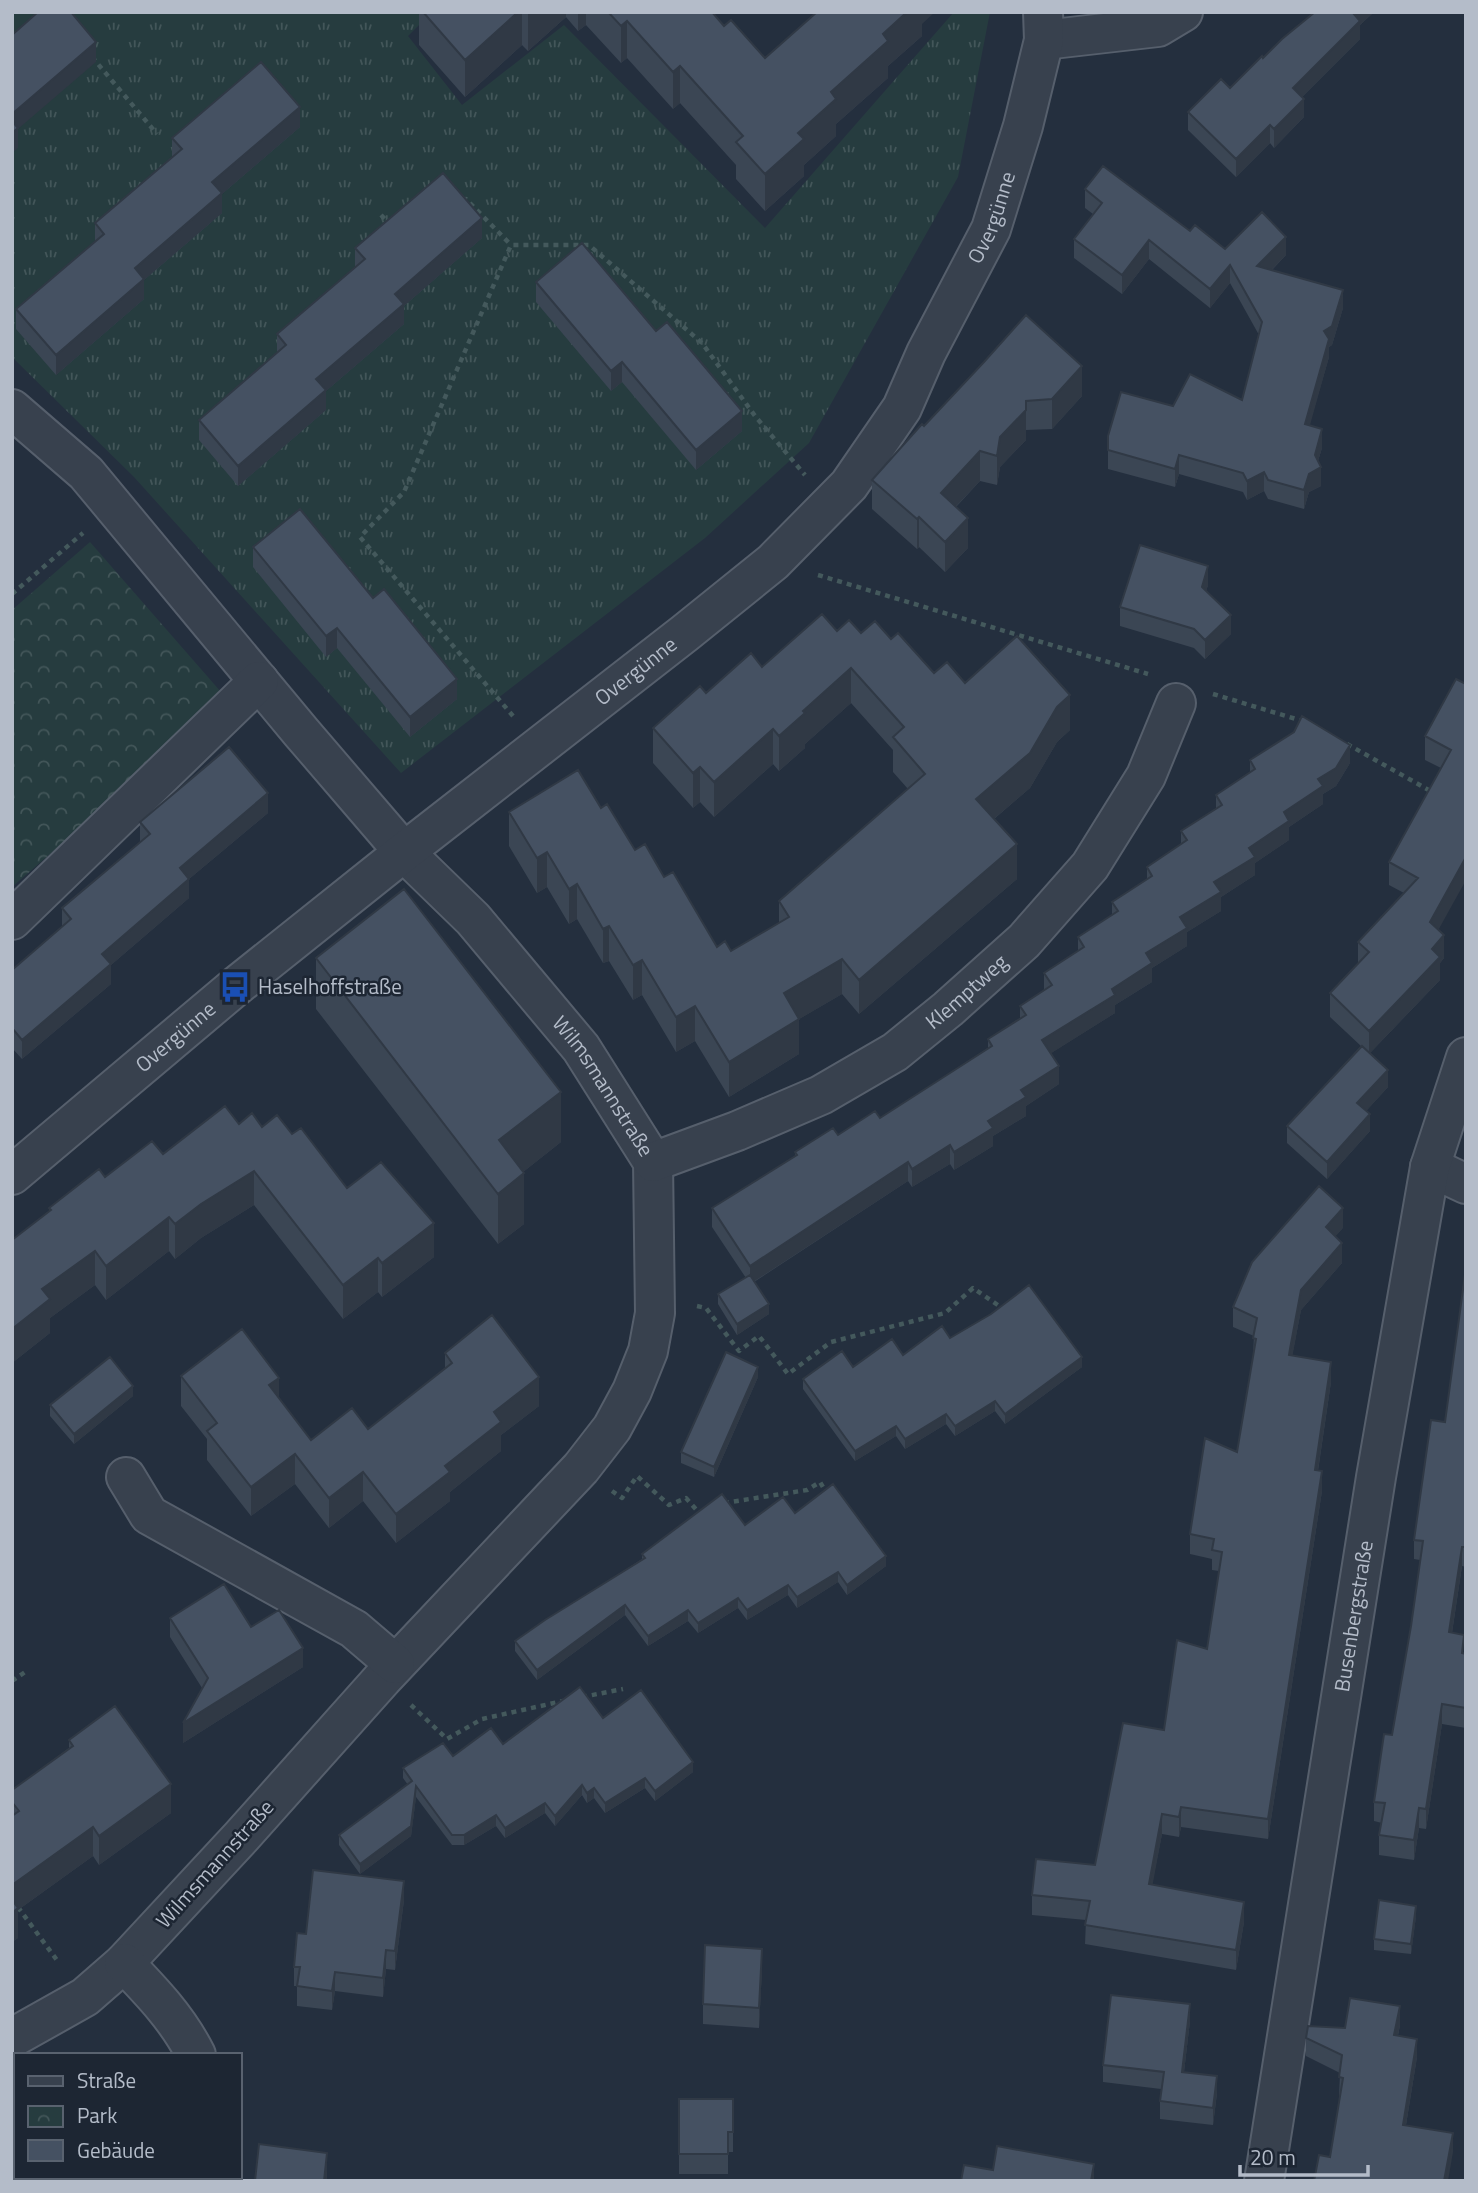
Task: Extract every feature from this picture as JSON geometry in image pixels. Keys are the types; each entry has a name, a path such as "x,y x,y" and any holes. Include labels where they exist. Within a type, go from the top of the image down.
{"street":[{"path":"1044,26 1158,27 1182,12"},
{"name":"Overgünne","path":"12,1175 235,987 774,562 849,485 902,408 926,353 991,229 1023,126 1044,26"},
{"path":"12,409 86,473 404,852"},
{"path":"12,920 259,681"},
{"name":"Klemptweg","path":"653,1161 737,1131 821,1095 895,1052 1024,941 1090,866 1146,776 1178,690"},
{"name":"Wilmsmannstraße","path":"12,2038 85,1997 124,1963 241,1837 395,1664 581,1468 612,1427 632,1391 648,1351 656,1313 653,1161 581,1048 473,919 404,852"},
{"name":"Busenbergstraße","path":"1264,2181 1374,1490 1430,1167 1466,1057"},
{"path":"1430,1167 1466,1184"},
{"path":"126,1477 149,1515 354,1629 395,1664"},
{"path":"124,1963 184,2031 195,2053"}],"path":[{"path":"89,53 157,134"},
{"path":"459,203 466,199 511,245 589,245 702,343 755,415 830,505"},
{"path":"381,215 393,227"},
{"path":"511,245 404,492 360,537 539,746"},
{"path":"12,594 114,506"},
{"path":"774,562 1178,690 1304,721 1316,727"},
{"path":"1340,740 1443,799"},
{"path":"691,1304 706,1308 739,1351 760,1336 788,1374 831,1342 945,1313 973,1288 1012,1315"},
{"path":"616,1494 621,1498 637,1476 669,1505 686,1498 702,1516 709,1510"},
{"path":"716,1504 807,1490 820,1482 828,1495"},
{"path":"12,1681 29,1670"},
{"path":"408,1702 447,1739 482,1719 623,1689"},
{"path":"12,1899 50,1950"}],"green space":[{"path":"12,12 432,12 408,36 462,105 564,25 765,228 954,12 990,12 958,177 809,443 705,538 401,773 134,477 12,357"},
{"path":"90,542 228,700 12,887 12,610"}],"building":[{"path":"38,12 71,12 96,42 12,114 12,35"},
{"path":"423,12 518,12 465,60"},
{"path":"608,12 712,12 724,26 731,20 765,58 817,12 907,12 883,34 888,41 831,92 836,99 798,133 804,139 765,174 736,142 743,136 680,66 673,72 627,21 621,26"},
{"path":"1315,12 1354,12 1360,21 1293,88 1304,99 1274,129 1270,125 1236,159 1188,112 1221,79 1230,88 1262,56 1263,58"},
{"path":"261,62 300,107 212,182 222,193 135,268 144,279 56,355 16,309 104,234 95,223 182,149 172,138"},
{"path":"12,121 18,128 12,133"},
{"path":"1103,166 1190,231 1195,225 1225,249 1262,212 1286,237 1257,266 1343,290 1332,326 1324,331 1329,339 1305,424 1322,429 1315,455 1321,467 1309,474 1304,490 1268,480 1264,472 1247,481 1243,473 1179,455 1175,469 1108,450 1108,436 1121,392 1173,406 1190,374 1242,400 1262,322 1230,265 1210,289 1149,240 1122,275 1074,239 1102,203 1085,189"},
{"path":"443,173 482,218 395,294 404,304 316,379 326,390 238,466 199,420 286,345 277,334 365,259 355,248"},
{"path":"582,243 656,331 667,322 742,411 696,450 622,362 611,371 536,282"},
{"path":"1026,315 1082,366 1052,399 1026,401 1026,410 1000,437 997,456 980,451 941,493 968,518 945,542 919,517 917,519 872,480"},
{"path":"300,509 373,598 384,589 457,679 410,717 337,628 326,636 253,547"},
{"path":"1140,545 1208,566 1202,587 1231,615 1205,640 1194,629 1120,607"},
{"path":"822,614 837,631 849,620 861,633 875,621 891,639 898,633 934,673 947,662 965,683 1017,636 1070,695 1057,707 1030,753 976,799 1017,844 859,980 842,959 784,993 799,1019 729,1062 695,1006 676,1017 642,960 633,965 609,926 603,929 577,884 569,889 547,852 537,858 509,812 578,770 601,808 607,804 635,850 645,844 664,877 673,872 717,947 725,941 731,951 789,917 779,901 925,774 893,737 904,727 851,668 779,736 773,729 714,782 700,767 693,773 653,728 700,686 706,693 751,653 762,667"},
{"path":"1456,679 1466,684 1466,857 1430,922 1444,935 1432,949 1440,957 1369,1031 1330,993 1369,952 1358,942 1418,878 1389,862 1451,750 1425,736"},
{"path":"1302,716 1350,745 1336,768 1318,779 1323,786 1284,812 1289,821 1249,848 1255,857 1214,882 1221,892 1180,917 1187,928 1146,953 1152,963 1112,989 1115,995 1042,1040 1059,1066 1021,1090 1026,1097 988,1121 993,1128 954,1152 950,1145 912,1169 908,1162 750,1266 712,1208 797,1155 795,1152 833,1128 838,1135 875,1111 880,1118 992,1046 988,1039 1026,1015 1020,1006 1052,985 1044,973 1084,947 1078,937 1118,911 1112,902 1152,876 1147,867 1187,840 1181,831 1222,805 1216,795 1255,769 1250,760 1294,732"},
{"path":"229,747 268,793 180,868 189,879 102,954 111,964 22,1040 12,1028 12,970 71,919 62,908 150,834 140,822"},
{"path":"404,889 561,1092 499,1140 524,1173 498,1194 316,958"},
{"path":"1362,1046 1388,1070 1357,1103 1370,1114 1327,1162 1287,1126"},
{"path":"225,1106 239,1124 252,1113 262,1127 277,1115 292,1134 301,1128 347,1188 381,1162 434,1223 382,1263 378,1258 343,1285 254,1171 201,1204 175,1224 169,1217 106,1266 95,1251 42,1289 50,1299 12,1329 12,1240 99,1169 105,1177 152,1141 163,1154"},
{"path":"1319,1186 1343,1208 1326,1227 1342,1243 1301,1290 1289,1355 1331,1362 1315,1470 1322,1471 1268,1819 1181,1807 1179,1817 1162,1814 1149,1884 1244,1902 1236,1950 1085,1925 1090,1901 1032,1895 1036,1859 1095,1865 1123,1723 1164,1730 1177,1640 1207,1649 1222,1552 1212,1550 1214,1539 1190,1534 1205,1438 1237,1452 1256,1339 1253,1338 1257,1318 1233,1307 1252,1262"},
{"path":"1466,1267 1466,1547 1462,1547 1449,1632 1464,1635 1462,1653 1466,1654 1466,1708 1442,1704 1426,1809 1419,1808 1414,1840 1379,1835 1385,1803 1374,1802 1384,1734 1392,1735 1411,1626 1423,1541 1414,1540 1431,1420 1445,1422"},
{"path":"750,1275 769,1304 737,1324 718,1294"},
{"path":"1029,1285 1082,1357 1005,1414 995,1401 955,1426 946,1414 905,1439 896,1426 855,1451 803,1379 842,1351 853,1367 892,1339 903,1355 942,1326 950,1338 991,1314"},
{"path":"492,1315 539,1377 494,1412 501,1422 445,1466 450,1472 396,1514 363,1472 329,1498 295,1454 251,1487 207,1431 217,1423 181,1376 242,1329 279,1378 269,1385 311,1440 352,1408 368,1429 452,1363 445,1353"},
{"path":"726,1352 758,1367 714,1467 681,1452"},
{"path":"110,1357 133,1386 74,1434 50,1405"},
{"path":"833,1484 886,1556 847,1585 838,1572 797,1597 788,1585 747,1610 738,1598 698,1623 688,1610 648,1636 625,1605 537,1670 515,1641 645,1558 642,1554 722,1494 745,1525 783,1497 795,1513"},
{"path":"224,1584 251,1627 279,1610 303,1648 183,1723 208,1678 170,1618"},
{"path":"580,1687 603,1718 641,1690 693,1762 655,1791 645,1778 605,1803 594,1788 587,1793 582,1785 555,1816 545,1803 505,1828 496,1815 464,1835 452,1835 416,1786 411,1826 360,1864 339,1835 412,1781 403,1768 443,1743 453,1756 491,1728 503,1744"},
{"path":"115,1706 171,1784 99,1836 93,1827 12,1885 12,1816 19,1811 12,1802 12,1790 73,1746 69,1740"},
{"path":"313,1870 404,1881 395,1951 386,1950 383,1978 335,1972 332,1991 297,1986 300,1967 294,1967 297,1933 306,1934"},
{"path":"12,1900 18,1908 12,1913"},
{"path":"1379,1900 1416,1906 1411,1944 1374,1939"},
{"path":"705,1945 762,1949 759,2008 703,2004"},
{"path":"1111,1995 1190,2004 1182,2072 1217,2076 1213,2108 1160,2101 1164,2072 1103,2065"},
{"path":"1350,1998 1400,2006 1394,2035 1417,2039 1403,2125 1453,2133 1444,2181 1314,2181 1319,2155 1330,2157 1343,2078 1339,2077 1342,2055 1306,2038 1308,2026 1345,2028"},
{"path":"679,2099 733,2099 733,2132 728,2132 728,2154 679,2154"},
{"path":"12,2141 14,2179 109,2179 108,2181 12,2181"},
{"path":"259,2144 327,2153 324,2181 255,2181"},
{"path":"997,2146 1094,2164 1091,2181 961,2181 964,2165 993,2170"}],"place":[{"name":"Haselhoffstraße","path":"235,987"}]}
